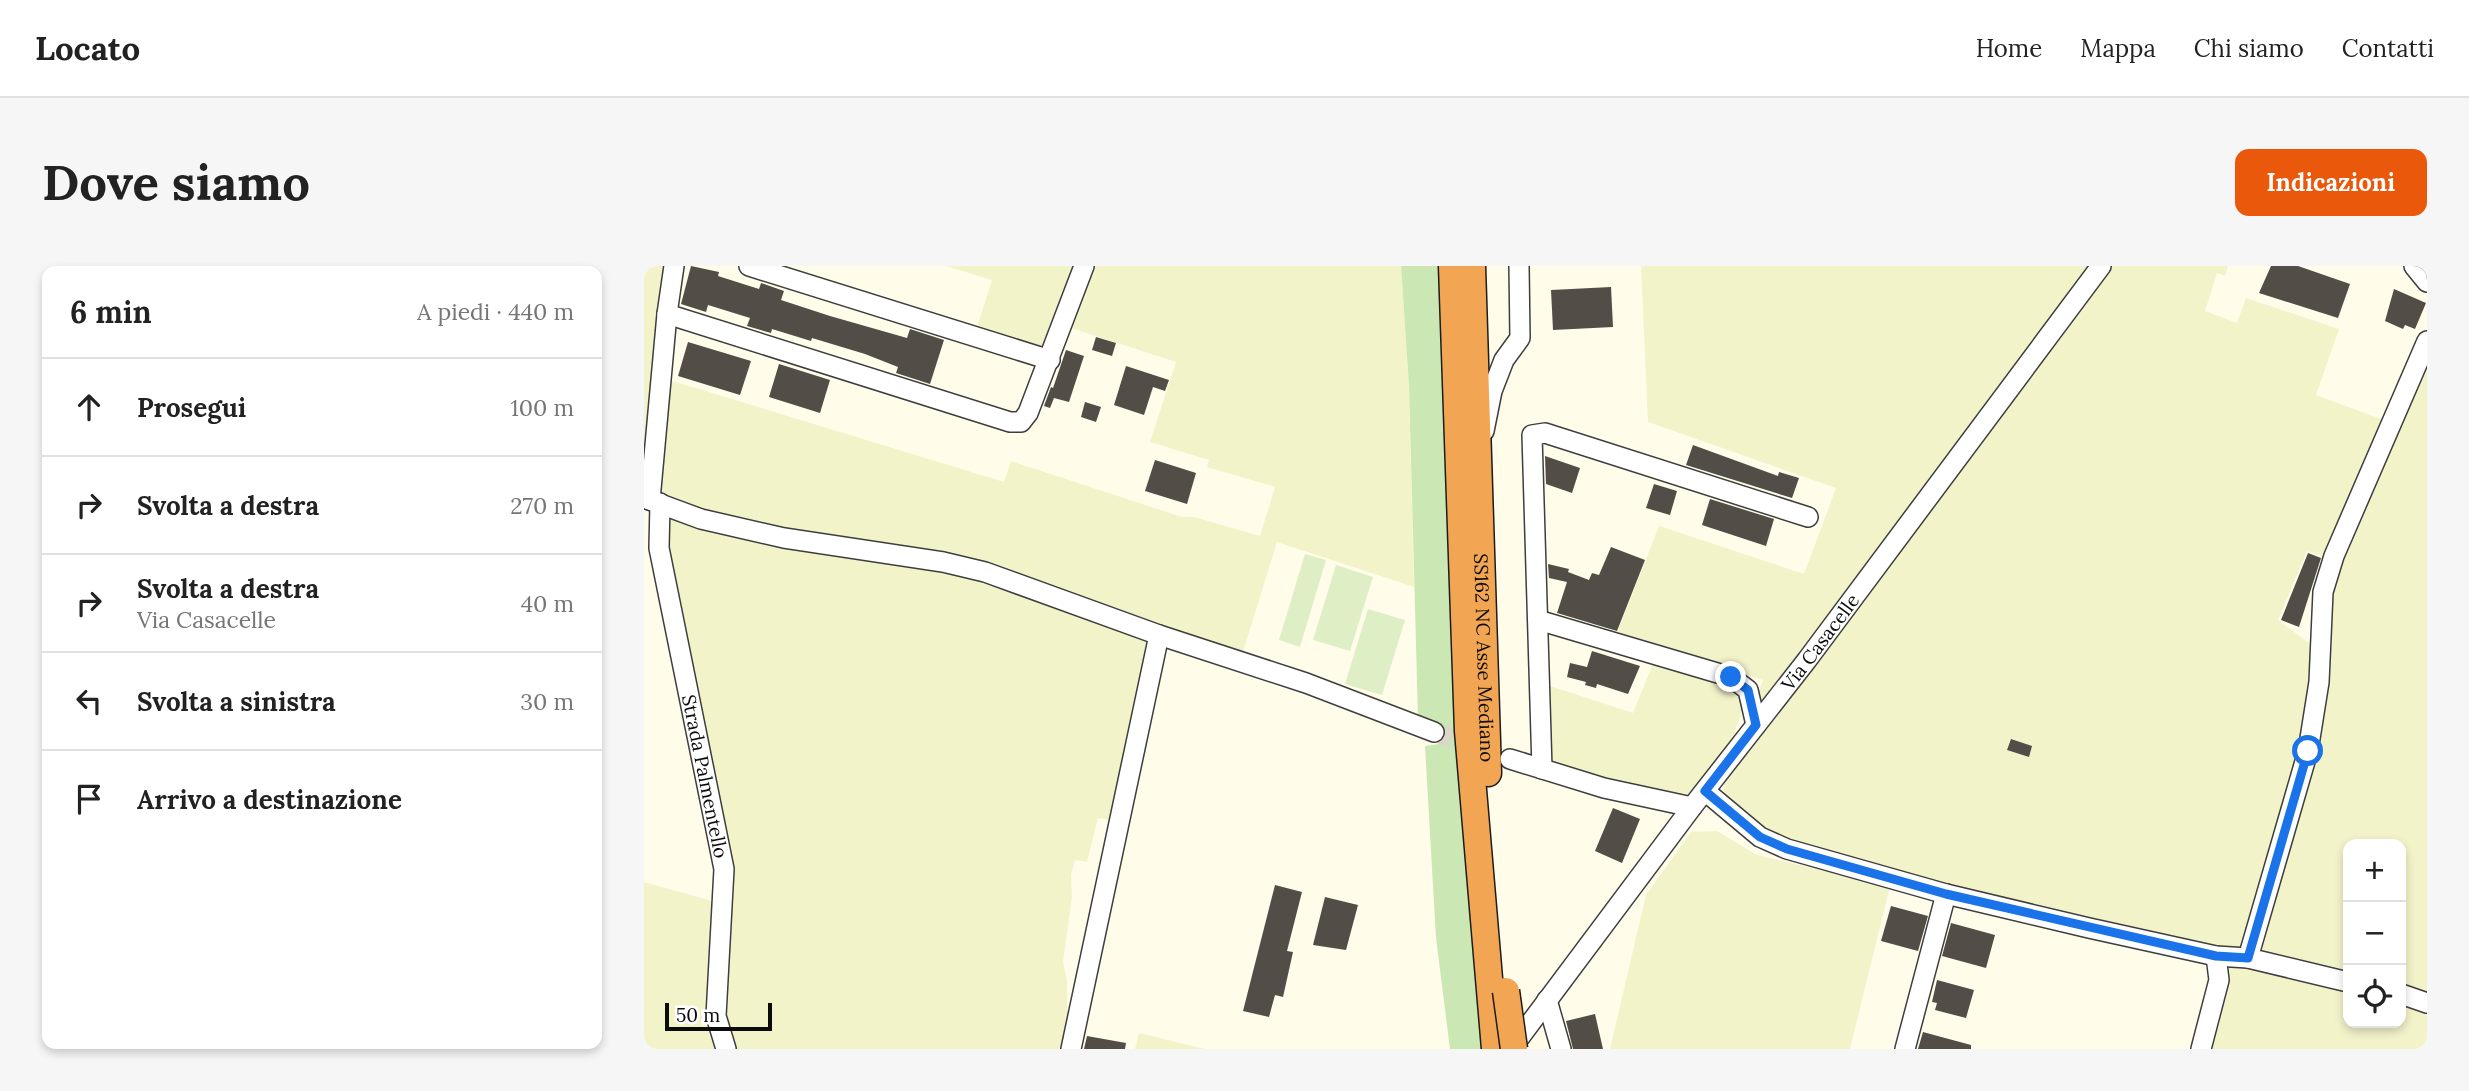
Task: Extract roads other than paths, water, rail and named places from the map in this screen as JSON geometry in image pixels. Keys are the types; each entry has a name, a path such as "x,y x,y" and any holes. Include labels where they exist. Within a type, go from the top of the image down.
{"highway":[{"name":"SS162 NC Asse Mediano","path":"1452,266 1468,731 1490,1017 1495,1049"},
{"name":"SS162 NC Asse Mediano","path":"1472,266 1489,791 1512,1049"}],"street":[{"name":"Strada Palmentello","path":"674,266 667,314 651,500 724,869 716,1016 726,1049"},
{"path":"749,266 1049,360"},
{"path":"667,314 1010,422 1021,422 1028,413 1084,266"},
{"path":"1479,456 1492,391 1504,360 1520,338 1519,266"},
{"name":"Via Casacelle","path":"1512,1049 2101,266"},
{"path":"2414,266 2427,282"},
{"path":"2248,958 2308,751 2319,682 2323,592 2334,555 2427,341"},
{"path":"1542,769 1530,443 1536,432 1808,517"},
{"path":"651,500 701,519 784,538 943,562 985,572 1159,635 1306,683 1434,732"},
{"path":"1538,620 1731,677 1748,690 1756,725"},
{"path":"1071,1049 1159,635"},
{"path":"1510,760 1604,788 1692,807"},
{"path":"1705,791 1760,837 1787,849 1946,894 2216,956 2248,958 2343,981"},
{"path":"1905,1049 1946,894"},
{"path":"2201,1049 2219,979 2216,956"},
{"path":"2406,997 2427,1003"},
{"path":"1548,1000 1561,1049"}],"tunnel":[{"path":"1434,732 1480,748"}]}
